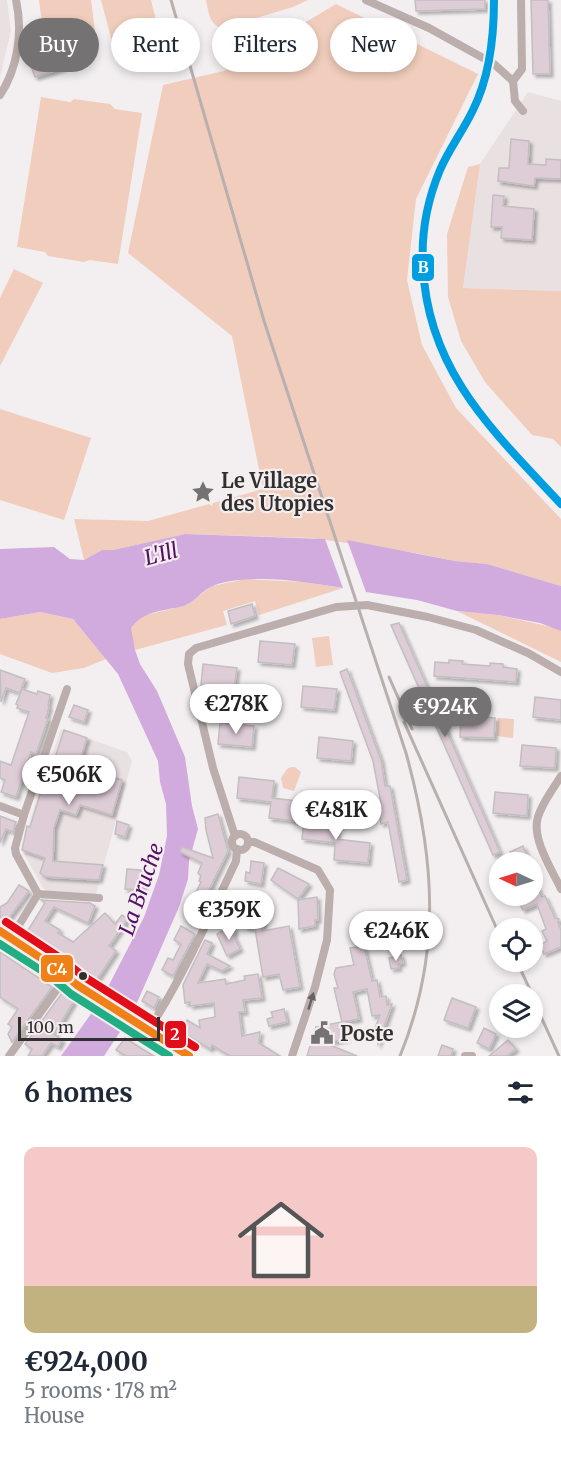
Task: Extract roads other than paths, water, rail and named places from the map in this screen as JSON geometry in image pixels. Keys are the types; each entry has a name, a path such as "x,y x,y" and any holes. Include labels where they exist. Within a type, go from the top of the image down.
{"main road":[{"path":"0,931 90,994 189,1056"}],"street":[{"path":"0,95 11,72 17,47 19,20 16,0"},
{"path":"366,0 429,28 494,64 513,81 516,100 523,111"},
{"path":"513,81 522,69 521,0"},
{"path":"148,1030 164,1006 199,939 236,861 237,849 233,843 235,836 213,768 188,664 189,654 196,648 332,609 349,605 367,605 428,616 476,630 528,653 561,672"},
{"path":"38,894 15,848 24,814 67,689"},
{"path":"561,776 539,813 536,830 561,889"},
{"path":"553,789 561,795"},
{"path":"0,806 24,814"},
{"path":"235,836 242,835 248,842"},
{"path":"237,849 244,848 248,842"},
{"path":"248,842 254,842 318,870 330,890 327,940 315,987 292,1056"},
{"path":"38,894 99,898"},
{"path":"11,938 38,894"},
{"path":"9,1056 66,976"},
{"path":"164,1056 171,1045"},
{"path":"465,1056 472,1056"}],"water":[{"name":"L'Ill","path":"185,534 325,539 343,588 279,580 230,581 211,587 184,606 148,614 131,628 140,664 157,691 185,757 192,806 198,829 189,861 188,879 179,907 136,1005 108,987 144,917 159,875 167,836 166,804 160,782 158,761 118,674 73,619 40,612 0,619 0,549 54,547 70,559 84,560 102,550 113,550"},
{"path":"347,540 455,561 487,564 561,586 561,631 540,623 498,615 457,611 417,600 366,592"},
{"path":"93,1011 122,1029 104,1056 61,1056"}],"waterway":[{"name":"La Bruche","path":"83,1056 107,1020 130,977"}],"railway":[{"path":"171,0 264,321 406,753 416,792 428,868 430,905 428,943 423,980 414,1018 400,1056"},
{"path":"389,677 412,729"},
{"path":"404,722 492,918"},
{"path":"522,972 527,984"},
{"path":"543,1021 559,1056"}],"place":[{"name":"Le Village des Utopies","path":"203,492"},
{"name":"Poste","path":"322,1033"}]}
